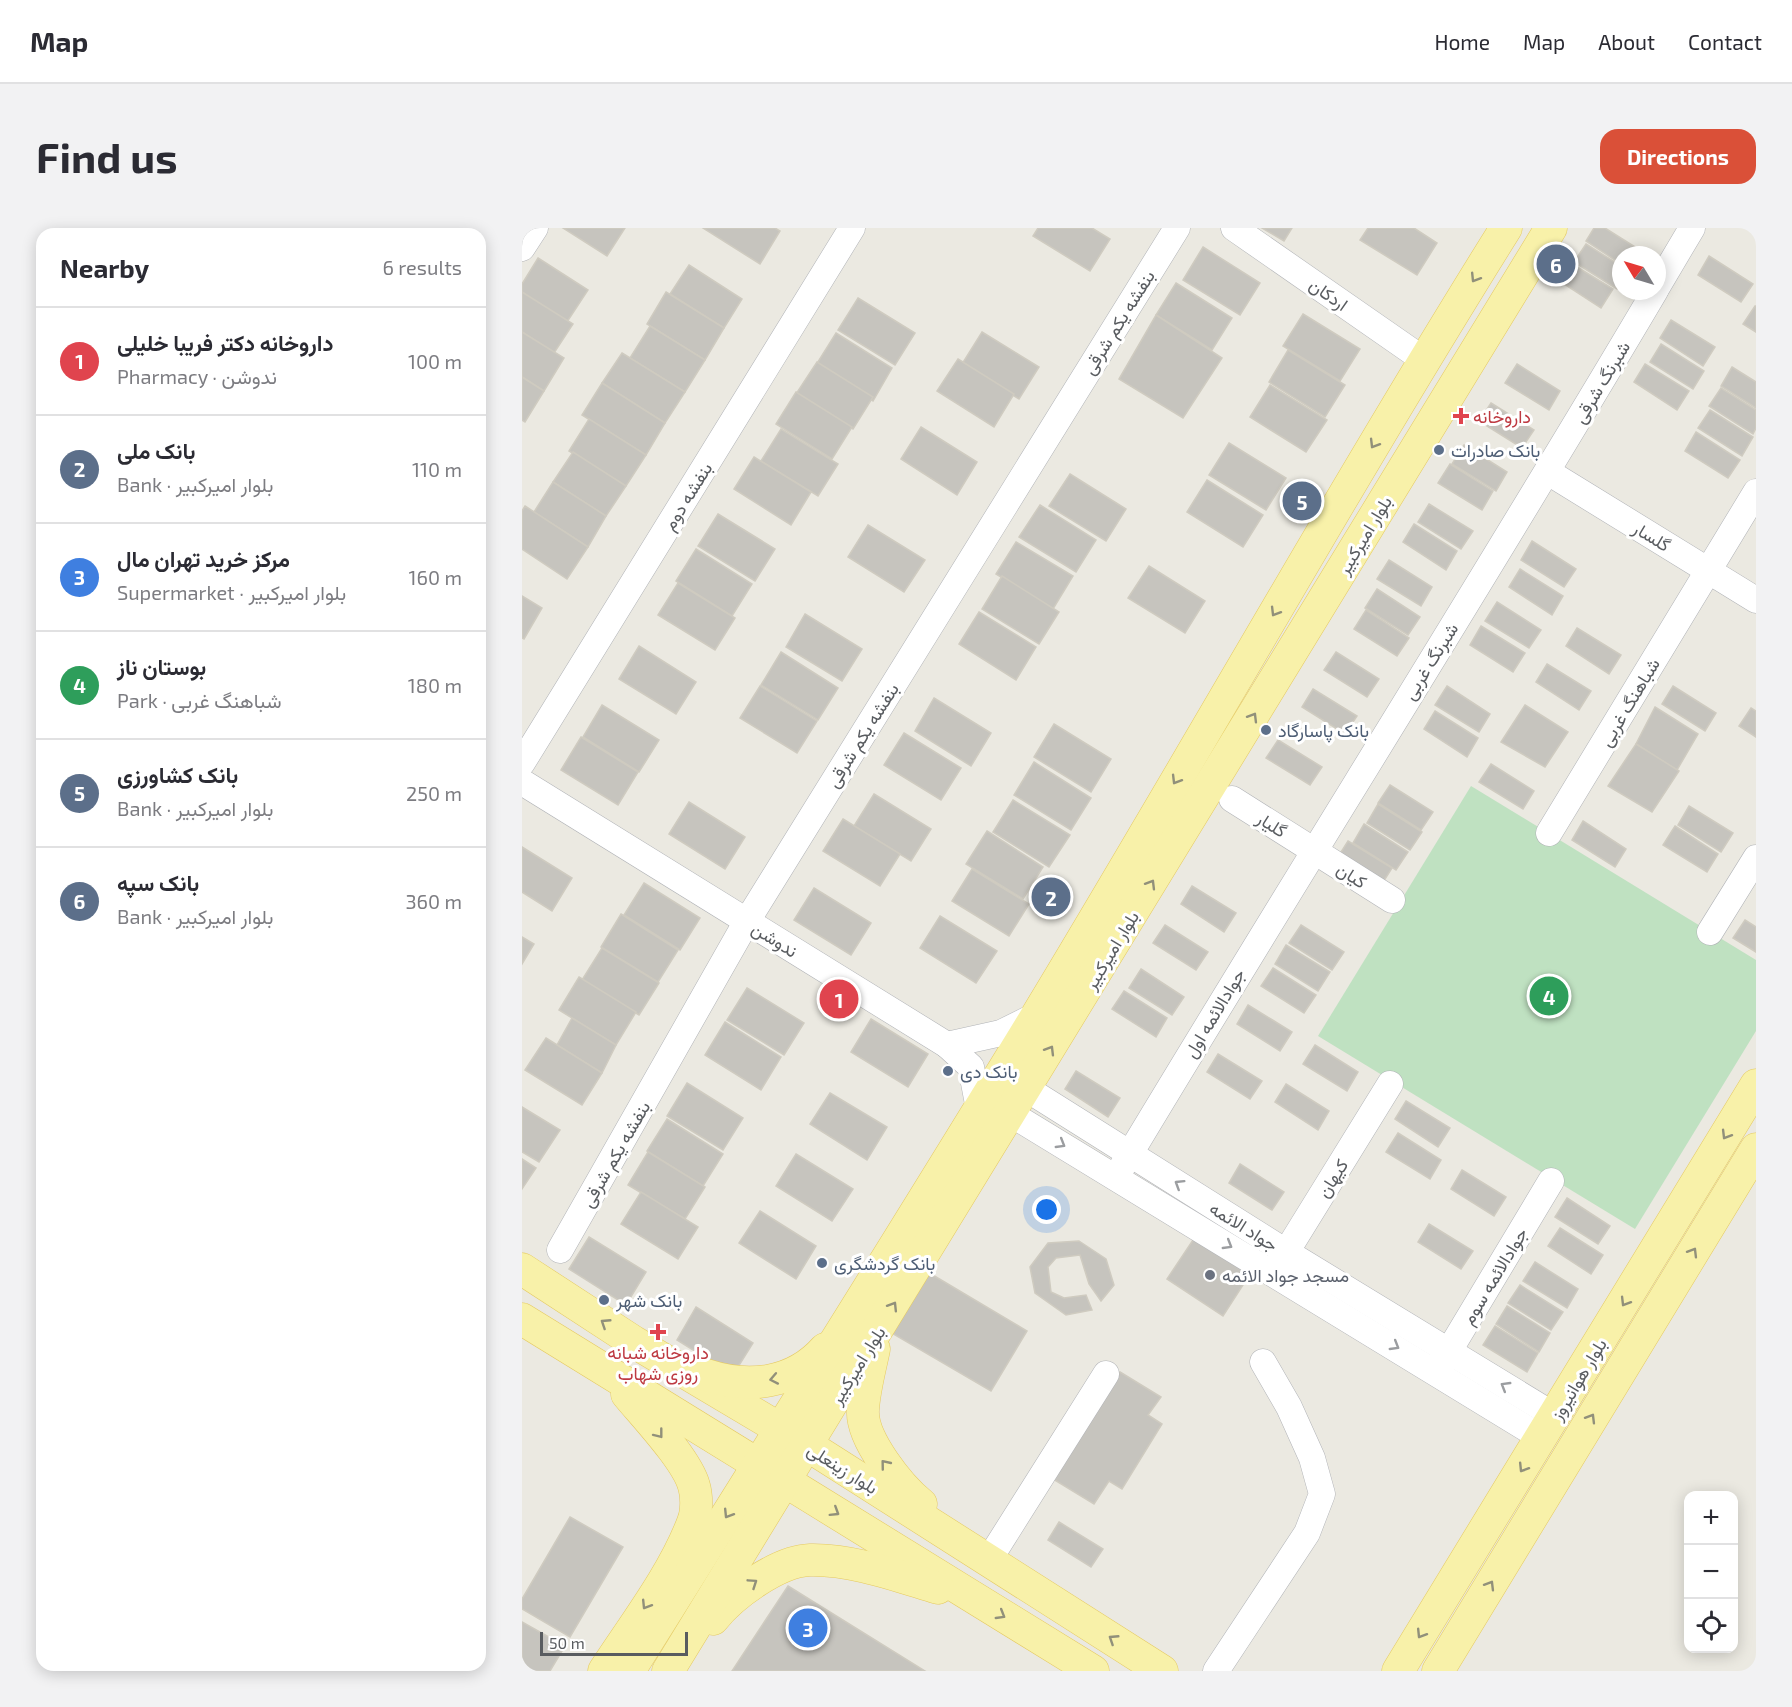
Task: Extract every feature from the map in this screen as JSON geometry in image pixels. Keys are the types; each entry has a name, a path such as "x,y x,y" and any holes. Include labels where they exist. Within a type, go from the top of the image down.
{"main road":[{"name":"بلوار امیرکبیر","path":"670,1671 807,1445 864,1326 979,1109 1037,1015 1424,360 1506,228"},
{"name":"بلوار امیرکبیر","path":"629,1671 781,1429 864,1326 1019,1102 1551,228"},
{"name":"بلوار هوانیروز","path":"1398,1671 1756,1085"},
{"name":"بلوار هوانیروز","path":"1438,1671 1756,1149"},
{"name":"بلوار زینعلی","path":"522,1269 634,1341 999,1564 1162,1671"},
{"path":"522,1320 1093,1671"},
{"path":"634,1341 708,1376 748,1384 785,1377 864,1326"},
{"path":"864,1326 863,1413 875,1451 911,1496 999,1564"},
{"path":"604,1671 666,1574 694,1520 696,1502 694,1485 684,1466 609,1373"},
{"path":"670,1671 726,1602 766,1574 809,1560 858,1567 972,1598"}],"street":[{"path":"522,248 535,228"},
{"name":"بنفشه دوم","path":"522,764 852,228"},
{"name":"بنفشه یکم شرقی","path":"560,1250 747,921 1177,228"},
{"name":"اردکان","path":"1234,228 1424,360"},
{"path":"1666,272 1692,228"},
{"name":"شبرنگ شرقی","path":"1548,472 1650,300"},
{"name":"گلسار","path":"1548,472 1756,600"},
{"name":"شبرنگ غربی","path":"1313,850 1548,472"},
{"name":"شباهنگ غربی","path":"1549,833 1756,492"},
{"name":"ندوشن","path":"522,782 947,1045 971,1067 979,1109"},
{"name":"گلیار","path":"1232,799 1313,850"},
{"name":"کیان","path":"1313,850 1392,900"},
{"name":"جوادالائمه اول","path":"1116,1177 1313,850"},
{"path":"1710,932 1756,858"},
{"path":"947,1045 1001,1033 1037,1015"},
{"name":"کیهان","path":"1280,1262 1390,1084"},
{"name":"جواد الائمه","path":"1019,1102 1130,1154 1280,1262"},
{"name":"جواد الائمه","path":"1019,1102 1116,1177 1280,1262 1549,1427"},
{"name":"جوادالائمه سوم","path":"1443,1362 1551,1181"},
{"path":"1216,1671 1308,1533 1322,1494 1312,1458 1289,1407 1263,1362"},
{"path":"999,1564 1106,1374"}],"green space":[{"path":"1471,786 1756,960 1756,1031 1635,1229 1318,1036"}],"building":[{"path":"563,228 625,228 607,256"},
{"path":"703,228 775,228 780,231 760,264"},
{"path":"1038,228 1092,228 1110,239 1090,271 1033,236"},
{"path":"1262,228 1292,228 1284,241"},
{"path":"1368,228 1414,228 1437,243 1417,275 1360,240"},
{"path":"1594,228 1605,228 1634,246 1612,246 1612,258 1586,241"},
{"path":"1586,244 1612,260 1612,286 1574,262"},
{"path":"1203,247 1260,283 1240,315 1183,280"},
{"path":"1709,256 1753,284 1741,302 1698,275"},
{"path":"538,258 588,290 567,322 522,292 522,284"},
{"path":"1569,262 1612,288 1612,291 1601,308 1558,280"},
{"path":"689,265 742,299 724,328 670,294"},
{"path":"1176,283 1232,318 1212,350 1156,315"},
{"path":"522,292 573,324 554,353 522,332"},
{"path":"666,292 724,328 705,360 647,324"},
{"path":"858,298 915,333 895,365 838,330"},
{"path":"1756,306 1756,332 1743,324"},
{"path":"1303,314 1360,349 1340,381 1283,346"},
{"path":"1156,315 1222,358 1183,418 1119,379"},
{"path":"1671,320 1715,347 1703,366 1660,338"},
{"path":"650,326 705,360 685,392 630,358"},
{"path":"522,332 564,358 544,391 522,377"},
{"path":"982,332 1039,367 1019,399 962,364"},
{"path":"836,333 892,368 873,401 816,365"},
{"path":"1661,344 1704,371 1693,389 1650,362"},
{"path":"1288,350 1345,385 1325,417 1269,382"},
{"path":"622,353 685,392 665,423 602,383"},
{"path":"958,359 1014,394 994,427 937,391"},
{"path":"817,362 873,397 853,429 796,394"},
{"path":"1517,364 1560,391 1549,410 1505,383"},
{"path":"1645,364 1689,391 1677,410 1634,382"},
{"path":"1732,367 1756,382 1756,408 1721,386"},
{"path":"522,377 544,391 525,422 522,420"},
{"path":"602,383 665,423 646,455 582,415"},
{"path":"1270,385 1327,420 1306,452 1250,417"},
{"path":"1721,388 1756,410 1756,428 1753,434 1709,406"},
{"path":"796,392 852,427 832,459 776,424"},
{"path":"1491,403 1534,430 1522,448 1479,421"},
{"path":"1710,410 1753,437 1742,456 1698,428"},
{"path":"589,419 646,455 626,486 569,451"},
{"path":"921,427 977,462 957,495 901,459"},
{"path":"781,429 838,464 818,496 761,461"},
{"path":"1696,432 1740,460 1728,478 1685,451"},
{"path":"1229,443 1286,478 1266,510 1209,475"},
{"path":"1464,445 1507,472 1496,491 1452,464"},
{"path":"573,452 626,486 606,516 553,482"},
{"path":"754,457 811,492 791,525 734,489"},
{"path":"1450,464 1493,491 1482,510 1438,483"},
{"path":"1070,474 1126,509 1106,541 1049,506"},
{"path":"1207,480 1263,515 1243,547 1187,512"},
{"path":"553,482 606,516 588,547 534,512"},
{"path":"1429,504 1473,531 1461,549 1418,522"},
{"path":"1040,505 1096,540 1076,572 1019,537"},
{"path":"525,506 588,547 567,579 522,549 522,511"},
{"path":"718,514 775,549 755,581 698,546"},
{"path":"1414,524 1457,551 1446,570 1403,542"},
{"path":"868,525 925,560 904,592 848,557"},
{"path":"1532,541 1576,569 1564,587 1521,560"},
{"path":"1016,542 1073,576 1053,609 996,574"},
{"path":"696,549 752,584 732,616 676,581"},
{"path":"1389,560 1432,587 1421,606 1377,579"},
{"path":"1149,566 1205,601 1185,633 1128,598"},
{"path":"1520,569 1563,596 1552,615 1509,587"},
{"path":"1002,576 1059,612 1039,644 982,609"},
{"path":"678,583 735,618 715,650 658,615"},
{"path":"1377,589 1420,617 1408,635 1365,608"},
{"path":"522,596 542,608 524,639 522,638"},
{"path":"1497,602 1541,630 1529,648 1485,621"},
{"path":"1366,610 1409,638 1397,656 1354,629"},
{"path":"979,612 1036,647 1016,680 959,644"},
{"path":"805,614 862,649 842,681 786,647"},
{"path":"1481,626 1525,653 1513,672 1470,645"},
{"path":"1577,628 1621,655 1609,674 1566,646"},
{"path":"639,646 696,682 676,714 619,679"},
{"path":"781,652 838,688 818,720 761,685"},
{"path":"1336,652 1379,679 1367,697 1324,670"},
{"path":"1547,664 1591,691 1579,710 1536,682"},
{"path":"760,686 817,721 797,753 740,718"},
{"path":"1447,686 1490,714 1479,732 1435,705"},
{"path":"1673,686 1716,713 1705,731 1662,704"},
{"path":"1313,689 1357,716 1345,734 1302,707"},
{"path":"934,698 991,733 971,766 915,731"},
{"path":"602,705 659,740 639,772 583,737"},
{"path":"1525,705 1568,732 1545,767 1501,742"},
{"path":"1655,707 1698,734 1677,770 1636,744"},
{"path":"1751,708 1756,711 1756,737 1739,726"},
{"path":"1435,711 1478,738 1467,757 1424,729"},
{"path":"1054,724 1111,759 1091,792 1034,757"},
{"path":"904,733 961,768 941,800 884,765"},
{"path":"581,737 638,772 618,805 561,770"},
{"path":"1278,740 1322,767 1310,785 1266,758"},
{"path":"1636,744 1679,771 1652,812 1608,786"},
{"path":"1034,762 1091,798 1071,830 1014,795"},
{"path":"1491,764 1534,791 1523,809 1479,782"},
{"path":"1390,785 1433,812 1421,830 1378,803"},
{"path":"874,794 931,829 911,861 854,826"},
{"path":"1013,800 1070,835 1049,867 993,832"},
{"path":"689,802 745,837 725,869 669,834"},
{"path":"1378,804 1422,832 1410,850 1367,823"},
{"path":"1689,806 1733,833 1721,852 1678,825"},
{"path":"843,819 900,854 880,886 823,851"},
{"path":"1583,821 1626,849 1615,867 1572,840"},
{"path":"1364,824 1408,852 1396,870 1353,843"},
{"path":"1675,826 1718,854 1707,872 1663,845"},
{"path":"987,831 1043,867 1023,899 966,864"},
{"path":"1348,841 1392,868 1380,887 1336,860"},
{"path":"522,847 572,878 552,911 522,892"},
{"path":"972,869 1029,904 1009,936 952,901"},
{"path":"644,883 700,918 680,950 624,915"},
{"path":"1192,886 1236,913 1224,932 1181,904"},
{"path":"814,888 871,923 851,955 794,920"},
{"path":"621,914 678,950 658,982 601,947"},
{"path":"940,916 997,951 976,983 920,948"},
{"path":"1745,920 1756,927 1756,952 1733,938"},
{"path":"1165,925 1208,952 1196,970 1153,943"},
{"path":"1301,925 1344,952 1332,970 1289,943"},
{"path":"522,937 534,944 522,964"},
{"path":"1286,945 1330,972 1318,991 1275,964"},
{"path":"602,948 659,983 639,1015 582,980"},
{"path":"1273,968 1316,995 1304,1013 1261,986"},
{"path":"1141,969 1184,997 1172,1015 1129,988"},
{"path":"579,977 636,1012 616,1045 559,1010"},
{"path":"747,988 804,1023 784,1055 727,1020"},
{"path":"1124,991 1167,1018 1156,1037 1112,1009"},
{"path":"1248,1005 1292,1032 1280,1051 1237,1024"},
{"path":"572,1018 616,1045 602,1073 557,1045"},
{"path":"871,1019 928,1054 908,1087 851,1052"},
{"path":"725,1022 781,1057 761,1090 705,1055"},
{"path":"546,1038 602,1073 582,1105 525,1070"},
{"path":"1315,1045 1358,1072 1347,1091 1303,1064"},
{"path":"1218,1054 1262,1081 1250,1099 1207,1072"},
{"path":"1076,1071 1120,1098 1108,1117 1065,1089"},
{"path":"687,1083 743,1118 723,1150 667,1116"},
{"path":"1286,1084 1329,1111 1318,1130 1275,1102"},
{"path":"830,1093 887,1127 867,1160 810,1124"},
{"path":"1406,1101 1450,1128 1438,1147 1395,1119"},
{"path":"522,1107 560,1130 539,1162 522,1152"},
{"path":"667,1119 723,1154 703,1186 647,1151"},
{"path":"1398,1133 1441,1160 1430,1179 1386,1152"},
{"path":"648,1152 705,1187 685,1219 628,1185"},
{"path":"796,1154 853,1189 832,1221 776,1186"},
{"path":"522,1159 536,1168 522,1189"},
{"path":"1240,1164 1284,1192 1272,1210 1229,1183"},
{"path":"1462,1170 1506,1197 1494,1216 1451,1189"},
{"path":"641,1192 698,1227 678,1259 621,1224"},
{"path":"1567,1198 1610,1226 1598,1244 1555,1217"},
{"path":"760,1211 816,1246 796,1279 739,1243"},
{"path":"1429,1224 1473,1251 1461,1269 1418,1242"},
{"path":"1560,1228 1603,1255 1591,1274 1548,1246"},
{"name":"مسجد جواد الائمه","path":"1197,1234 1252,1271 1223,1316 1167,1279"},
{"path":"589,1237 646,1272 626,1305 569,1269"},
{"path":"1079,1241 1106,1259 1114,1285 1101,1301 1089,1284 1080,1255 1056,1258 1048,1267 1051,1292 1064,1298 1086,1295 1092,1310 1066,1315 1035,1293 1030,1267 1048,1243"},
{"path":"1535,1262 1578,1289 1567,1308 1523,1281"},
{"path":"926,1271 1027,1331 991,1391 890,1332"},
{"path":"1520,1285 1563,1312 1551,1330 1508,1303"},
{"path":"1507,1306 1550,1333 1539,1352 1496,1324"},
{"path":"696,1307 753,1343 733,1375 677,1340"},
{"path":"1495,1326 1538,1353 1527,1372 1483,1345"},
{"path":"1120,1372 1161,1397 1148,1415 1162,1424 1122,1489 1109,1481 1094,1504 1053,1479"},
{"path":"570,1517 623,1547 570,1637 522,1609 522,1599"},
{"path":"1059,1522 1103,1549 1091,1567 1048,1540"},
{"path":"788,1586 925,1671 732,1671"},
{"path":"522,1622 565,1646 550,1671 522,1671"}],"place":[{"name":"بانک سپه","path":"1556,264"},
{"name":"داروخانه","path":"1461,416"},
{"name":"بانک صادرات","path":"1439,450"},
{"name":"بانک کشاورزی","path":"1302,501"},
{"name":"بانک پاسارگاد","path":"1266,730"},
{"name":"بانک ملی","path":"1051,897"},
{"name":"بوستان ناز","path":"1549,996"},
{"name":"داروخانه دکتر فریبا خلیلی","path":"839,999"},
{"name":"بانک دی","path":"948,1071"},
{"name":"بانک گردشگری","path":"822,1263"},
{"name":"مسجد جواد الائمه","path":"1210,1275"},
{"name":"بانک شهر","path":"604,1300"},
{"name":"داروخانه شبانه روزی شهاب","path":"658,1332"},
{"name":"مرکز خرید تهران مال","path":"808,1628"}]}
